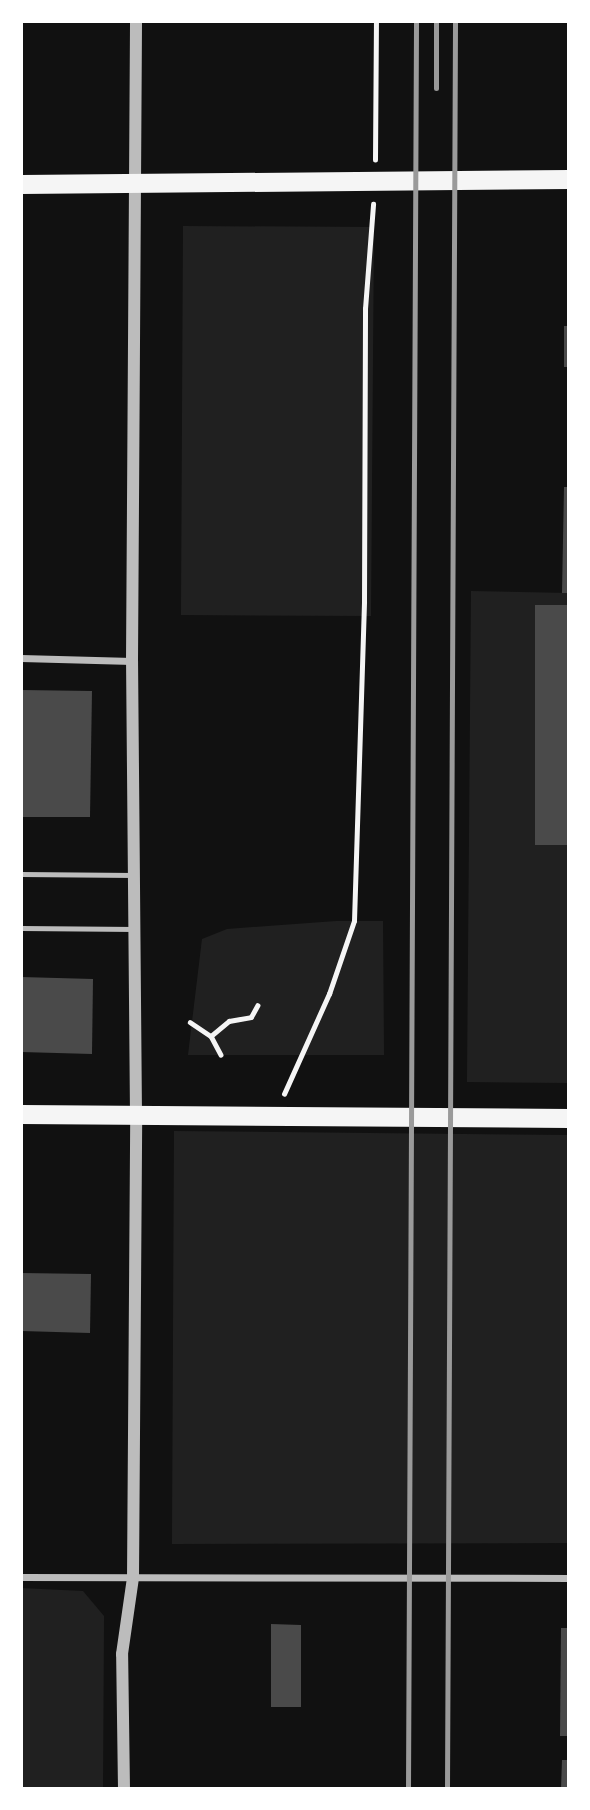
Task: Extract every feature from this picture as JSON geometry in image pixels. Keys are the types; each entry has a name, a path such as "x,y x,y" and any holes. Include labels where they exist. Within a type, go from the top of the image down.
{"highway":[{"path":"21,184 374,183 569,179"},
{"path":"21,1114 569,1118"}],"street":[{"path":"124,1789 122,1654 133,1578 136,1115 132,661 136,21"},
{"path":"21,658 132,661"},
{"path":"21,1577 446,1575 569,1578"}],"lane":[{"path":"21,874 134,875"},
{"path":"21,928 135,929"}],"path":[{"path":"297,1063 329,995 354,921 364,602 365,309 374,183 376,21"},
{"path":"211,1036 229,1021 251,1017 257,1006"},
{"path":"191,1022 211,1036 221,1055"}],"shaded area":[{"path":"183,226 374,227 371,616 181,615"},
{"path":"471,591 569,593 569,1083 467,1082"},
{"path":"336,921 383,921 384,1055 188,1055 202,939 227,929"},
{"path":"174,1131 569,1135 569,1543 172,1544"},
{"path":"21,1588 83,1591 104,1616 103,1789 21,1789"}],"building":[{"path":"564,326 569,326 569,367 564,367"},
{"path":"564,487 569,487 569,593 562,593"},
{"path":"535,605 569,605 569,845 535,845"},
{"path":"21,690 92,691 90,817 21,817"},
{"path":"21,977 93,979 92,1054 21,1052"},
{"path":"21,1273 91,1274 90,1333 21,1331"},
{"path":"271,1624 301,1625 301,1707 271,1707"},
{"path":"561,1628 569,1628 569,1736 560,1736"},
{"path":"562,1760 569,1760 569,1789 561,1789"}],"railway":[{"path":"408,1789 416,21"},
{"path":"436,21 436,88"},
{"path":"447,1789 455,21"}]}
